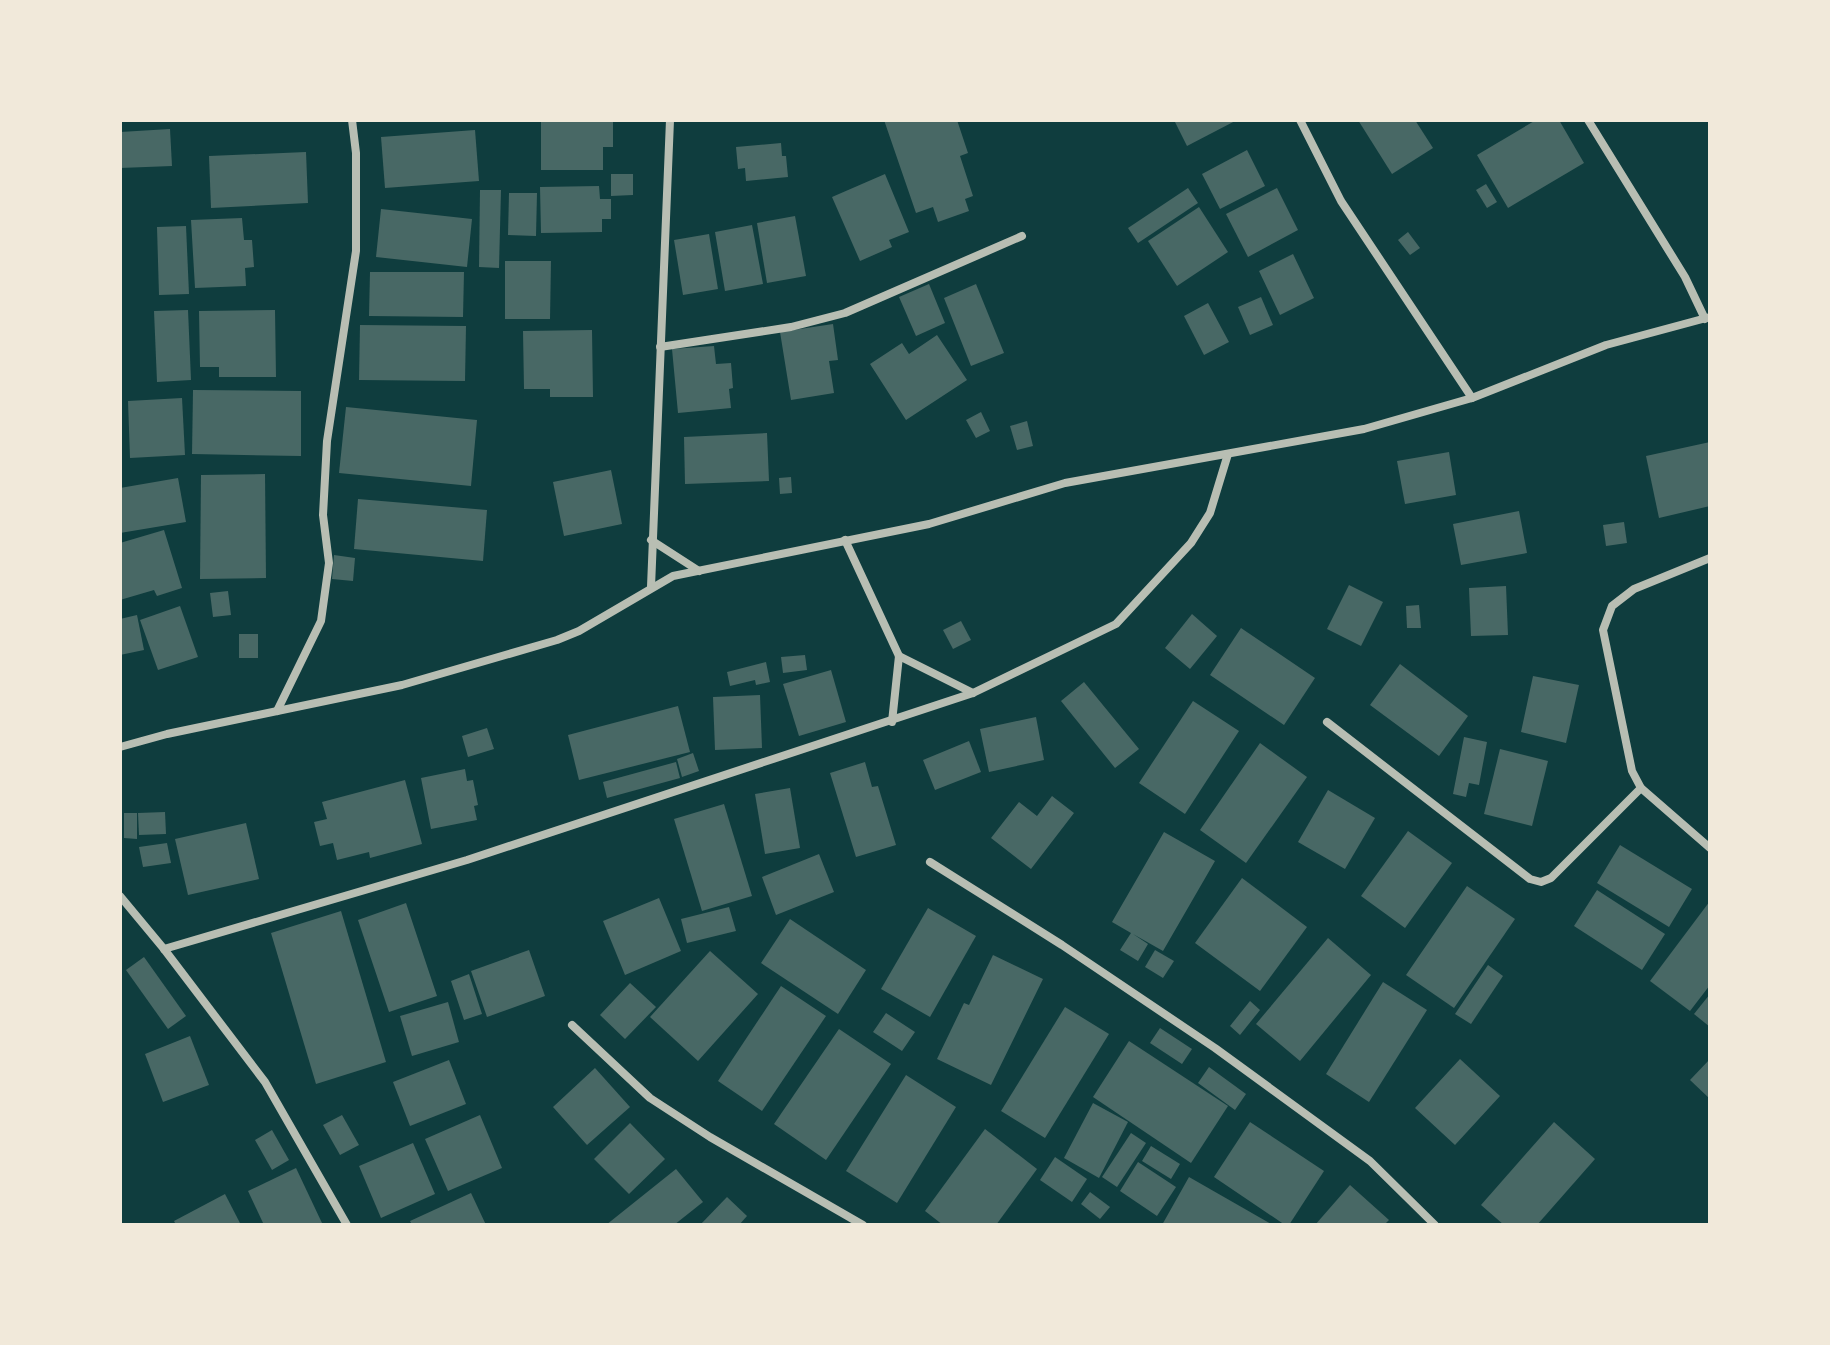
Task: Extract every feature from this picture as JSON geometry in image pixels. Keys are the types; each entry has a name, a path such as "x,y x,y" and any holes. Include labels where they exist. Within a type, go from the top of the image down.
{"street":[{"path":"277,711 321,621 329,563 323,515 327,441 356,251 356,153 352,120"},
{"path":"651,587 670,120"},
{"path":"1300,120 1341,201 1408,297 1472,398"},
{"path":"120,747 167,734 402,685 557,640 579,631 673,576 929,524 1065,483 1364,429 1472,398 1606,345 1708,318 1588,120"},
{"path":"660,347 791,327 845,313 1022,236"},
{"path":"164,949 467,860 973,693 1116,624 1191,543 1210,513 1228,454"},
{"path":"651,540 699,571"},
{"path":"845,540 899,656 892,722"},
{"path":"1710,558 1634,589 1612,606 1603,630 1632,771 1641,788 1710,848"},
{"path":"899,656 973,693"},
{"path":"1327,722 1530,879 1541,882 1551,878 1641,788"},
{"path":"930,862 1062,945 1215,1048 1370,1161 1435,1225"},
{"path":"120,896 265,1082 347,1225"},
{"path":"572,1025 650,1098 710,1137 863,1225"}],"building":[{"path":"541,120 613,120 613,147 603,147 603,170 541,170"},
{"path":"884,120 957,120 968,153 960,156 973,196 965,199 969,211 938,222 933,207 916,213"},
{"path":"1174,120 1237,120 1187,146"},
{"path":"1358,120 1415,120 1433,148 1392,174"},
{"path":"1536,120 1559,120 1584,163 1508,208 1477,155"},
{"path":"170,129 172,166 120,168 120,132"},
{"path":"475,130 479,181 385,188 381,137"},
{"path":"781,143 788,177 746,181 745,168 738,169 736,147"},
{"path":"1247,150 1265,186 1220,209 1202,174"},
{"path":"306,152 308,203 211,208 209,156"},
{"path":"611,174 633,174 633,195 611,196"},
{"path":"885,174 909,232 889,240 892,247 860,261 832,197"},
{"path":"1486,184 1497,202 1487,208 1476,190"},
{"path":"599,186 600,199 611,199 611,219 602,219 602,232 541,233 540,187"},
{"path":"1188,188 1198,203 1138,243 1128,228"},
{"path":"1277,188 1298,230 1248,257 1226,214"},
{"path":"480,190 501,190 499,268 479,267"},
{"path":"509,193 537,193 536,236 508,235"},
{"path":"1199,207 1228,252 1177,286 1148,241"},
{"path":"381,209 472,219 467,267 376,257"},
{"path":"795,216 806,276 767,283 757,223"},
{"path":"242,218 244,240 252,240 254,267 245,268 246,286 195,288 191,220"},
{"path":"752,225 763,284 725,291 715,232"},
{"path":"186,226 189,294 159,295 157,227"},
{"path":"1408,232 1420,248 1410,255 1398,240"},
{"path":"709,234 718,289 683,295 674,240"},
{"path":"1293,254 1314,298 1280,315 1259,271"},
{"path":"505,261 551,261 550,319 505,319"},
{"path":"370,272 464,272 463,317 369,316"},
{"path":"929,284 945,323 916,336 899,297"},
{"path":"976,284 1004,353 971,366 944,298"},
{"path":"1261,297 1273,325 1250,335 1238,307"},
{"path":"1208,303 1229,342 1204,355 1184,316"},
{"path":"188,310 191,380 157,382 154,311"},
{"path":"275,310 276,377 219,377 219,367 200,367 199,311"},
{"path":"833,324 838,360 829,361 834,393 791,400 780,332"},
{"path":"360,325 466,326 465,381 359,380"},
{"path":"592,330 593,397 550,397 550,389 524,389 523,331"},
{"path":"937,335 967,380 906,420 870,364 902,343 909,354"},
{"path":"714,346 716,364 731,363 731,408 678,413 672,349"},
{"path":"193,390 301,391 301,456 192,454"},
{"path":"182,398 185,455 130,458 128,401"},
{"path":"346,407 477,420 471,486 339,473"},
{"path":"981,412 990,431 976,438 966,420"},
{"path":"1027,421 1033,446 1017,450 1010,426"},
{"path":"767,433 769,481 685,484 684,437"},
{"path":"1710,442 1710,506 1659,518 1646,456"},
{"path":"1449,452 1456,495 1405,504 1397,461"},
{"path":"611,470 622,524 564,536 553,482"},
{"path":"265,474 266,578 200,579 201,475"},
{"path":"791,477 792,493 780,494 779,478"},
{"path":"178,478 186,522 120,533 120,488"},
{"path":"358,499 487,510 483,561 354,549"},
{"path":"1519,511 1527,553 1461,565 1453,524"},
{"path":"1624,522 1627,543 1606,546 1603,525"},
{"path":"164,530 182,588 157,596 154,590 120,600 120,543"},
{"path":"334,555 355,558 353,581 332,579"},
{"path":"1349,585 1383,602 1361,646 1327,629"},
{"path":"1506,586 1508,635 1471,636 1469,588"},
{"path":"228,591 231,615 213,617 210,593"},
{"path":"1419,605 1421,628 1407,628 1406,606"},
{"path":"180,606 198,657 158,670 140,620"},
{"path":"1192,614 1217,636 1190,669 1165,648"},
{"path":"137,615 144,650 120,655 120,619"},
{"path":"961,621 971,640 953,649 943,630"},
{"path":"1241,628 1315,678 1284,725 1210,675"},
{"path":"239,634 258,634 258,658 239,658"},
{"path":"805,655 807,670 783,673 781,657"},
{"path":"766,662 770,682 756,685 755,680 730,686 727,672"},
{"path":"1400,664 1468,716 1439,756 1370,705"},
{"path":"831,670 846,722 799,736 783,684"},
{"path":"1533,676 1579,685 1566,743 1521,732"},
{"path":"1084,682 1139,749 1115,768 1061,701"},
{"path":"760,695 762,748 715,750 713,697"},
{"path":"1193,701 1239,731 1185,814 1139,783"},
{"path":"678,706 690,752 579,780 568,735"},
{"path":"1036,717 1044,760 989,772 980,729"},
{"path":"487,728 494,749 468,757 462,736"},
{"path":"1464,737 1487,742 1479,785 1469,783 1466,797 1453,794"},
{"path":"969,741 981,772 935,790 923,760"},
{"path":"1260,743 1307,777 1246,863 1200,830"},
{"path":"1500,749 1548,761 1532,826 1484,814"},
{"path":"693,753 699,771 682,777 677,759"},
{"path":"676,762 680,778 607,798 603,782"},
{"path":"865,762 872,787 878,786 896,845 856,857 830,773"},
{"path":"465,769 467,781 473,780 478,805 474,806 477,820 431,829 421,778"},
{"path":"405,780 422,844 370,858 369,852 337,860 333,843 320,846 314,822 327,819 322,802"},
{"path":"790,788 800,848 765,854 755,794"},
{"path":"1328,790 1375,818 1345,869 1298,842"},
{"path":"1052,796 1074,813 1031,869 991,838 1019,802 1037,816"},
{"path":"724,804 752,896 702,911 674,819"},
{"path":"165,812 166,834 139,835 138,813"},
{"path":"124,813 137,813 137,839 124,838"},
{"path":"246,823 259,879 188,895 175,839"},
{"path":"1408,831 1452,863 1405,928 1361,896"},
{"path":"1164,832 1215,861 1163,951 1133,934 1148,944 1138,961 1120,950 1131,933 1112,922"},
{"path":"167,843 171,863 143,867 139,847"},
{"path":"1620,845 1692,889 1669,927 1597,883"},
{"path":"819,854 834,892 776,915 762,877"},
{"path":"1242,878 1307,927 1260,991 1195,943"},
{"path":"1467,886 1515,919 1454,1008 1406,975"},
{"path":"1597,890 1665,934 1642,970 1574,926"},
{"path":"659,898 681,951 625,975 603,921"},
{"path":"1710,901 1710,985 1690,1011 1650,981"},
{"path":"406,903 437,996 389,1012 358,920"},
{"path":"729,907 736,931 687,943 681,919"},
{"path":"928,908 976,936 930,1017 881,989"},
{"path":"341,911 386,1062 316,1084 271,933"},
{"path":"790,919 866,970 838,1014 761,963"},
{"path":"1328,938 1371,975 1300,1061 1256,1024"},
{"path":"529,950 545,996 487,1017 471,971"},
{"path":"1155,950 1174,961 1163,978 1145,967"},
{"path":"710,951 758,994 698,1061 650,1017"},
{"path":"993,955 1043,979 991,1085 937,1059 964,1003 969,1005"},
{"path":"144,957 186,1016 168,1029 126,970"},
{"path":"1488,965 1503,976 1471,1024 1455,1014"},
{"path":"469,974 482,1014 464,1020 451,981"},
{"path":"1383,982 1427,1010 1369,1102 1326,1074"},
{"path":"630,983 656,1007 625,1039 600,1015"},
{"path":"781,986 826,1016 762,1111 718,1081"},
{"path":"1710,994 1710,1027 1694,1014"},
{"path":"1250,1001 1260,1010 1240,1035 1230,1026"},
{"path":"448,1002 459,1042 412,1056 400,1016"},
{"path":"1065,1007 1109,1034 1045,1138 1001,1111"},
{"path":"886,1013 915,1032 902,1051 873,1032"},
{"path":"1160,1028 1192,1049 1182,1064 1150,1043"},
{"path":"839,1029 891,1064 826,1160 774,1124"},
{"path":"190,1036 209,1085 163,1102 145,1054"},
{"path":"1129,1041 1228,1106 1191,1163 1093,1097"},
{"path":"1460,1059 1500,1096 1455,1145 1415,1108"},
{"path":"1710,1059 1710,1099 1690,1080"},
{"path":"449,1060 466,1104 410,1126 393,1082"},
{"path":"1209,1067 1246,1094 1235,1110 1198,1083"},
{"path":"595,1068 630,1107 587,1145 553,1107"},
{"path":"906,1075 956,1107 897,1203 846,1171"},
{"path":"1093,1103 1128,1122 1099,1178 1064,1158"},
{"path":"342,1115 359,1145 340,1155 323,1125"},
{"path":"480,1115 502,1168 448,1191 425,1139"},
{"path":"1250,1122 1324,1171 1289,1225 1214,1177"},
{"path":"1554,1122 1595,1159 1537,1225 1504,1225 1481,1205"},
{"path":"630,1123 665,1159 629,1194 594,1159"},
{"path":"985,1129 1037,1169 996,1225 943,1225 925,1211"},
{"path":"272,1130 289,1160 272,1170 255,1140"},
{"path":"1131,1133 1146,1143 1117,1187 1102,1177"},
{"path":"413,1143 435,1194 381,1218 359,1166"},
{"path":"1151,1146 1180,1164 1171,1179 1142,1161"},
{"path":"1055,1157 1087,1179 1072,1202 1040,1180"},
{"path":"1138,1162 1176,1187 1157,1216 1120,1191"},
{"path":"296,1168 322,1223 264,1225 248,1191"},
{"path":"676,1169 703,1202 674,1225 606,1225"},
{"path":"1189,1177 1273,1225 1162,1225"},
{"path":"1350,1185 1389,1220 1384,1225 1315,1225"},
{"path":"1090,1192 1110,1207 1100,1219 1081,1204"},
{"path":"471,1193 486,1225 412,1225 410,1221"},
{"path":"225,1194 241,1225 176,1225 174,1221"},
{"path":"727,1197 747,1216 739,1225 700,1225"}]}
